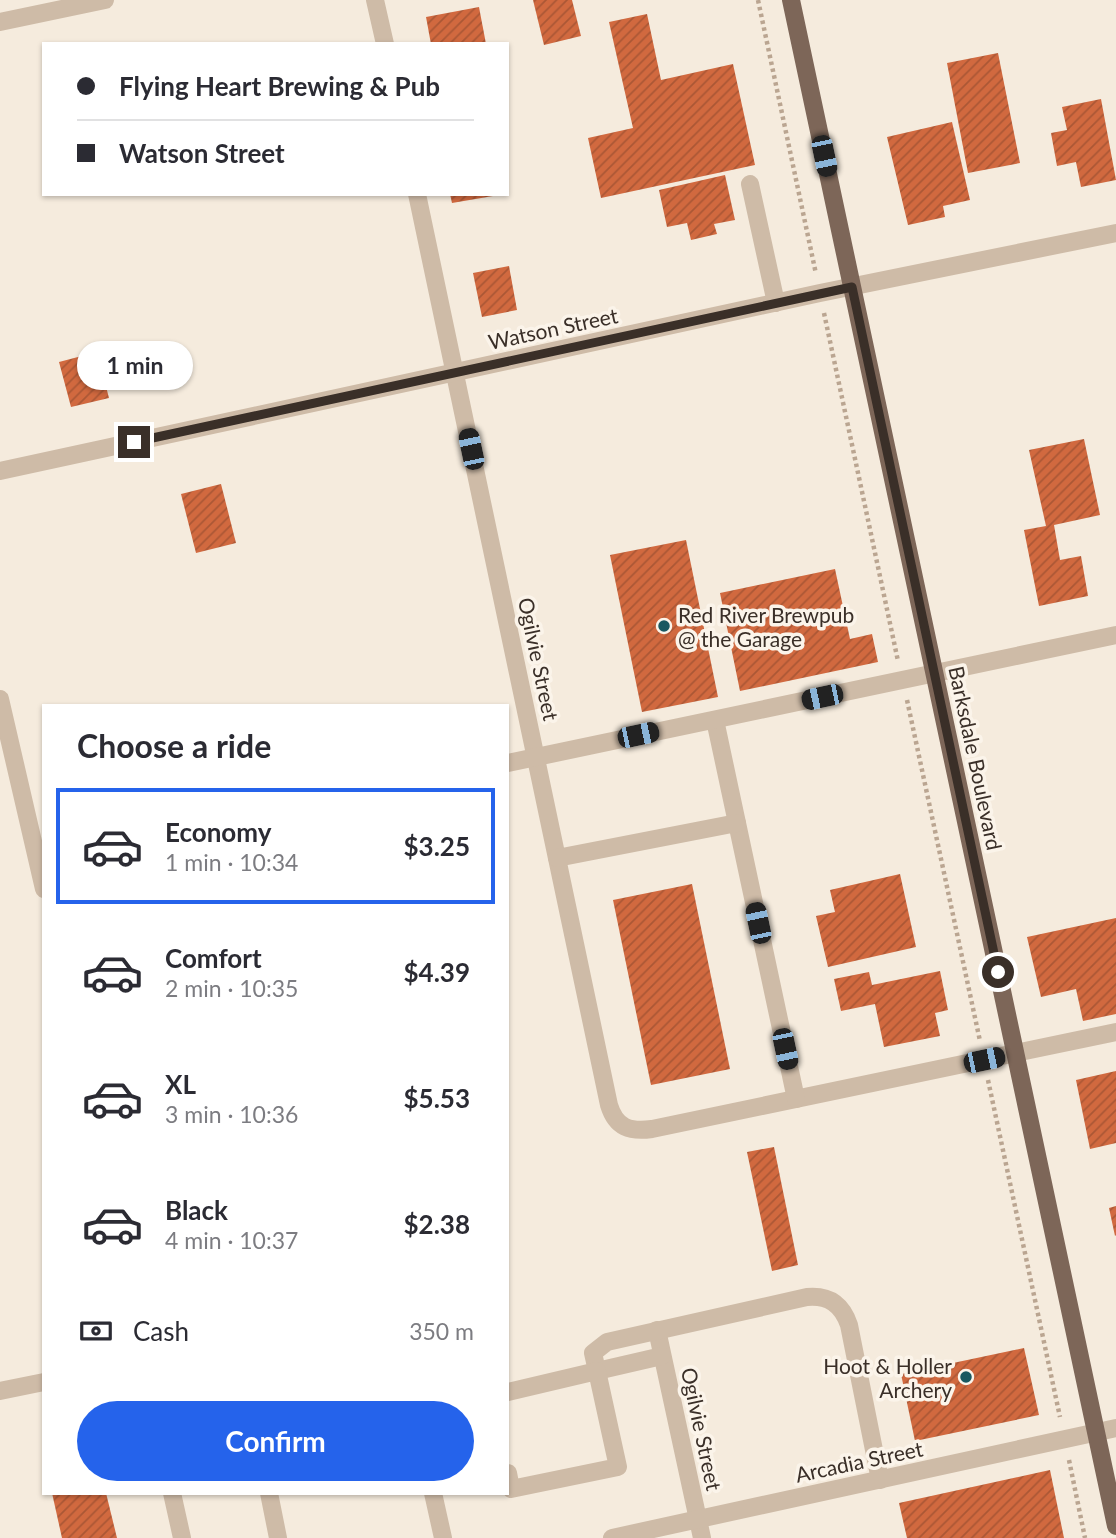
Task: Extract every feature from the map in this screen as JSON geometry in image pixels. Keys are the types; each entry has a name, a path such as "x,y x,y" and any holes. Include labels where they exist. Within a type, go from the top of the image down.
{"main road":[{"name":"Barksdale Boulevard","path":"791,0 1116,1526"}],"street":[{"path":"0,22 105,0"},
{"path":"375,0 384,42"},
{"path":"750,184 776,303"},
{"name":"Ogilvie Street","path":"417,196 612,1115 625,1128 652,1129 796,1099"},
{"name":"Watson Street","path":"0,471 776,303 1116,233"},
{"path":"509,763 1116,635"},
{"path":"0,699 41,864"},
{"path":"715,720 796,1099 1116,1032"},
{"path":"557,858 737,823"},
{"path":"509,1479 511,1489 618,1467 593,1353 607,1342 807,1297 824,1297 841,1307 849,1325 880,1480"},
{"name":"Ogilvie Street","path":"657,1330 702,1538"},
{"path":"509,1392 662,1356"},
{"path":"0,1391 42,1382"},
{"name":"Arcadia Street","path":"612,1538 1116,1428"},
{"path":"172,1495 182,1538"},
{"path":"269,1495 278,1538"},
{"path":"433,1495 443,1538"}],"path":[{"path":"758,0 816,272"},
{"path":"826,318 898,659"},
{"path":"908,704 979,1038"},
{"path":"989,1085 1060,1417"},
{"path":"1069,1460 1085,1538"}],"building":[{"path":"533,0 572,0 581,36 544,45"},
{"path":"479,7 486,42 431,42 426,17"},
{"path":"647,14 661,80 733,64 755,165 601,198 588,138 633,128 609,22"},
{"path":"998,53 1020,163 968,173 947,63"},
{"path":"1101,99 1116,180 1081,187 1076,162 1057,166 1051,133 1067,130 1062,107"},
{"path":"952,122 970,200 943,206 945,217 908,225 887,137"},
{"path":"725,175 735,220 714,224 717,234 691,240 687,223 667,227 659,190"},
{"path":"450,196 493,196 452,203"},
{"path":"509,266 517,310 482,317 473,273"},
{"path":"97,352 109,398 71,407 59,362"},
{"path":"1084,439 1100,515 1054,525 1060,560 1081,556 1088,596 1039,606 1024,530 1046,526 1029,450"},
{"path":"221,484 236,543 196,553 181,494"},
{"name":"Red River Brewpub @ the Garage","path":"686,540 718,697 642,712 610,555"},
{"path":"835,569 850,639 872,634 878,662 740,691 720,593"},
{"path":"900,874 916,947 828,967 816,916 835,912 830,890"},
{"path":"692,884 730,1069 651,1085 613,900"},
{"path":"1116,918 1116,1014 1083,1021 1076,989 1041,997 1027,937"},
{"path":"940,971 948,1010 935,1013 940,1036 884,1047 875,1004 841,1011 834,979 869,972 872,985"},
{"path":"1116,1071 1116,1143 1090,1149 1076,1080"},
{"path":"774,1147 798,1265 772,1271 747,1152"},
{"path":"1116,1206 1116,1235 1115,1236 1109,1208"},
{"path":"1024,1348 1039,1415 915,1441 901,1374"},
{"path":"1050,1470 1064,1538 907,1538 899,1503"},
{"path":"52,1495 106,1495 117,1538 62,1538"}],"place":[{"name":"Red River Brewpub @ the Garage","path":"664,626"},
{"name":"Hoot & Holler Archery","path":"966,1377"}],"route":[{"path":"134,442 852,287 998,972"}]}
